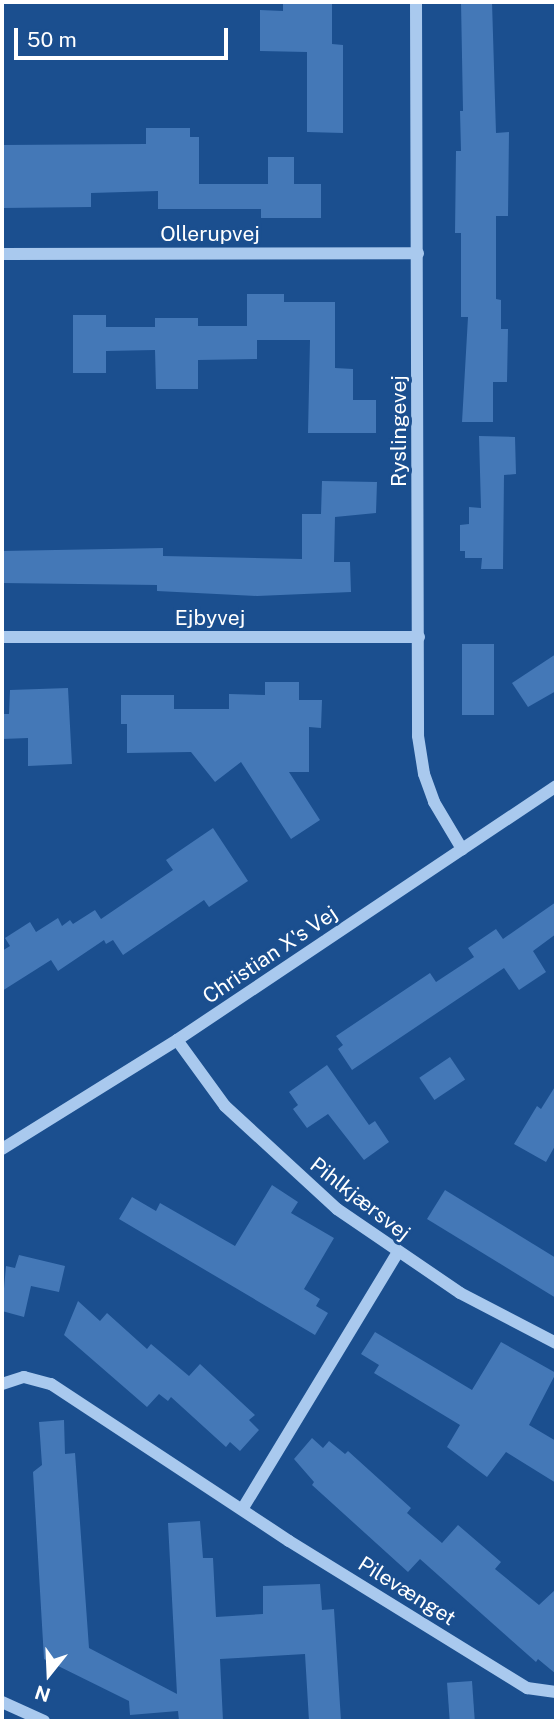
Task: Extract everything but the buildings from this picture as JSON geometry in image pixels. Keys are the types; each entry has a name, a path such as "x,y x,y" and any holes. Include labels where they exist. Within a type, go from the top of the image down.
{"street":[{"name":"Ryslingevej","path":"416,2 418,736 424,774 462,849"},
{"name":"Ollerupvej","path":"2,254 418,253"},
{"name":"Ejbyvej","path":"2,637 419,637"},
{"name":"Christian X's Vej","path":"2,1149 177,1040 556,786"},
{"name":"Pihlkjærsvej","path":"177,1040 225,1107 337,1209 397,1254 460,1293 556,1343"},
{"path":"243,1508 397,1254"},
{"name":"Pilevænget","path":"2,1384 24,1377 51,1384 527,1688 556,1692"},
{"path":"2,1702 44,1721"}]}
